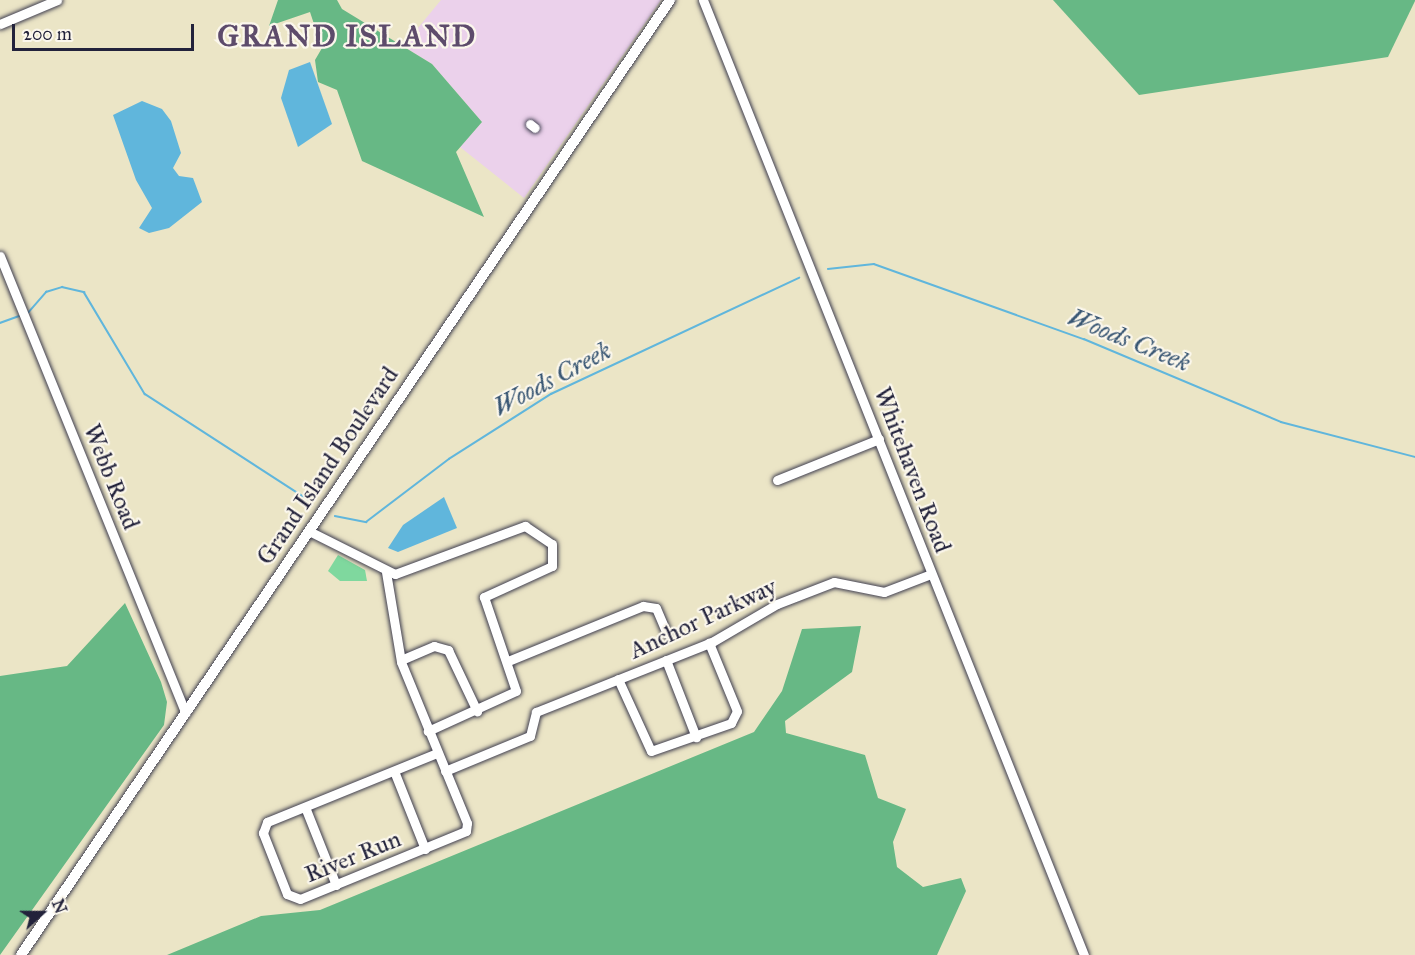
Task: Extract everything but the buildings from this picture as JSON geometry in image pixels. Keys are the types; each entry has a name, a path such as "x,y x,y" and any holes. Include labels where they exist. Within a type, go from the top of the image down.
{"main road":[{"name":"Grand Island Boulevard","path":"21,955 670,0"}],"street":[{"path":"0,24 57,0"},
{"name":"Whitehaven Road","path":"703,0 1084,955"},
{"name":"Webb Road","path":"0,256 186,713"},
{"path":"777,480 879,439"},
{"path":"309,531 386,572 414,569 525,526 552,544 552,566 484,597 508,661 516,691 477,711 428,731"},
{"name":"River Run","path":"386,572 400,660 445,771 466,831 336,885 294,899 279,874 262,828 304,807 437,753"},
{"name":"Anchor Parkway","path":"445,771 530,736 536,712 709,643 760,612 834,582 884,592 931,574"},
{"path":"508,661 643,606 656,608 667,634"},
{"path":"618,679 647,749 657,751 696,737 731,723 737,711 709,643"},
{"path":"400,660 434,646 448,650 477,711"},
{"path":"666,660 696,737"},
{"path":"394,771 426,849"},
{"path":"304,807 336,885"}],"shaded area":[{"path":"441,0 661,0 524,198 460,147 482,122 432,64 403,46"}],"green space":[{"path":"278,0 337,0 342,9 432,64 482,122 456,152 484,217 362,161 337,90 318,82 315,60 322,48 310,12 269,26"},
{"path":"1053,0 1415,1 1388,57 1139,95"},
{"path":"338,555 365,570 367,581 340,581 328,571"},
{"path":"125,603 161,682 167,702 164,725 0,955 0,676 67,666"},
{"path":"861,626 852,672 785,721 786,733 865,755 878,798 906,809 893,842 897,867 923,887 961,878 966,891 937,955 167,955 261,916 320,910 754,732 782,691 802,629"}],"water":[{"path":"310,62 332,124 298,147 281,98 289,70"},
{"path":"142,101 162,109 171,121 181,153 173,168 179,176 193,178 202,202 169,228 149,233 139,228 152,208 136,180 113,115"},
{"path":"444,497 457,528 398,552 388,548 403,525"}],"waterway":[{"name":"Woods Creek","path":"828,269 874,264 1084,339 1281,422 1415,457"},
{"name":"Woods Creek","path":"335,516 366,522 449,459 551,394 799,278"},
{"name":"Woods Creek","path":"28,313 46,292 62,287 84,292 145,394 312,502"},
{"name":"Woods Creek","path":"0,323 19,316"}],"district":[{"name":"GRAND ISLAND","path":"347,36"}]}
